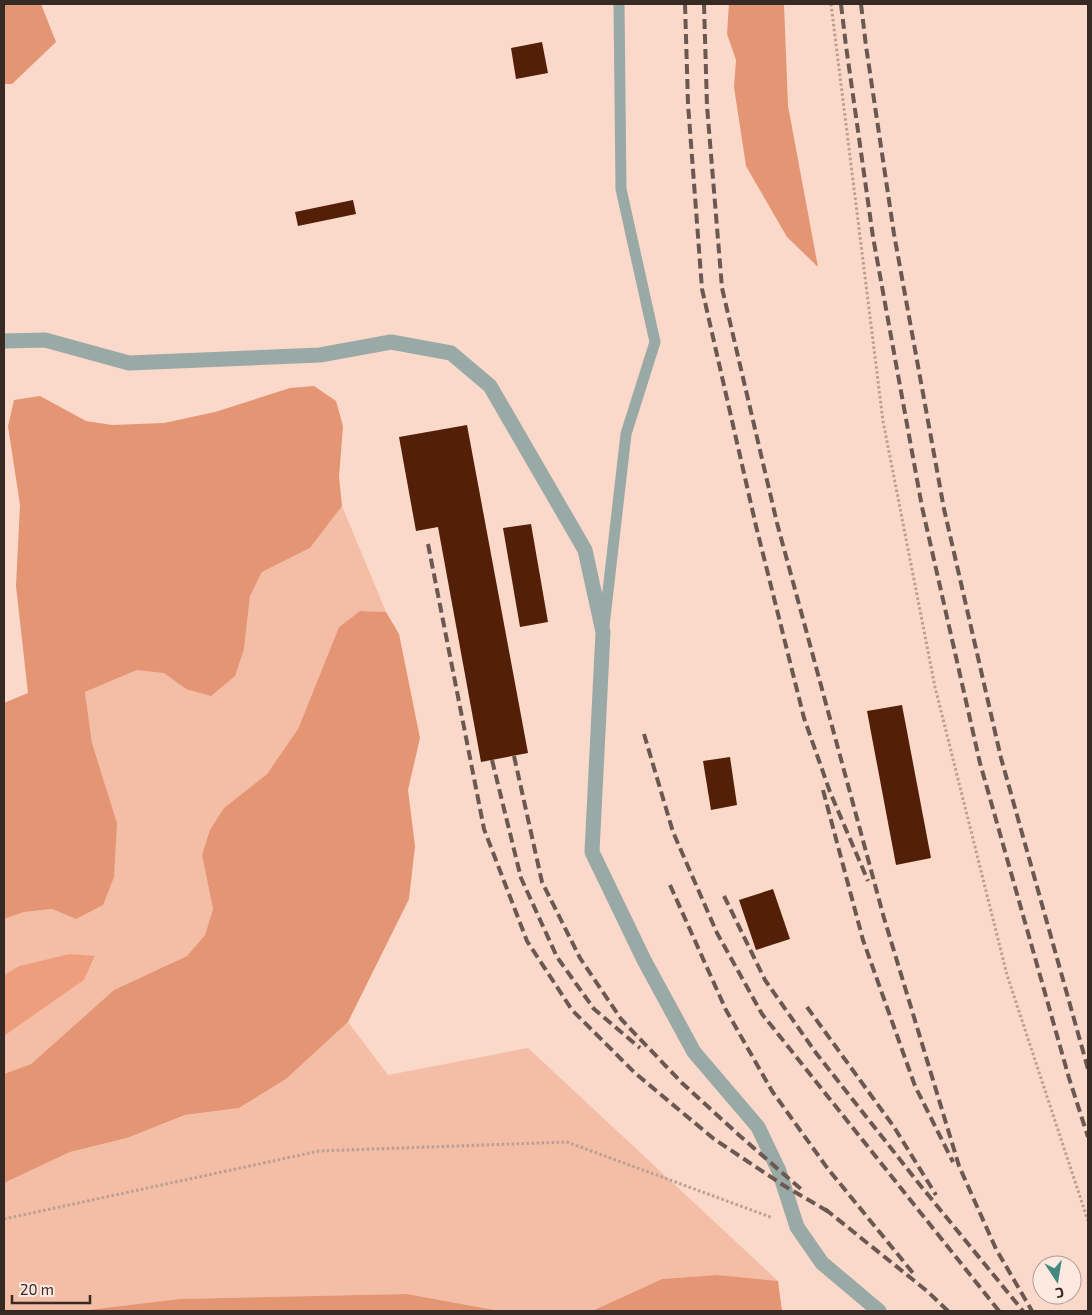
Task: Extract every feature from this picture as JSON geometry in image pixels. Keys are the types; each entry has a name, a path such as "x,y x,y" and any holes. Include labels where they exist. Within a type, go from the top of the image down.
{"street":[{"path":"4,341 45,340 129,363 320,355 391,342 451,353 490,386 584,550 603,632 592,852 644,960 694,1052 758,1127 779,1171 797,1227 822,1263 879,1311"}],"lane":[{"path":"603,632 626,434 655,342 621,189 619,4"}],"path":[{"path":"831,4 883,421 936,687 1007,975 1088,1221"},
{"path":"4,1220 318,1151 567,1142 797,1227"}],"shaded area":[{"path":"4,4 41,4 56,42 12,84 4,84"},
{"path":"729,4 784,4 788,106 818,267 787,237 746,166 734,87 736,60 727,34"},
{"path":"314,386 336,401 343,426 339,477 342,506 310,548 262,572 250,596 244,649 235,676 211,696 186,689 164,673 137,670 85,692 92,743 117,823 114,877 103,905 76,919 52,909 24,912 4,919 4,703 28,693 16,586 20,505 8,426 14,400 40,396 86,421 112,425 164,423 215,412 290,388"},
{"path":"342,506 386,612 360,611 339,627 298,729 267,774 224,808 202,855 213,909 205,935 187,956 114,990 31,1064 4,1074 4,1036 84,980 95,957 69,954 19,966 4,975 4,919 24,912 52,909 77,919 117,823 92,743 85,692 137,670 164,672 186,689 244,649 250,596 262,572 310,548"},
{"path":"360,611 386,612 399,634 420,738 408,790 415,846 409,899 348,1022 286,1079 239,1108 185,1115 127,1138 70,1152 4,1183 4,1074 31,1064 114,990 187,956 205,935 213,909 202,855 210,830 224,808 267,774 298,729 339,627"},
{"path":"69,954 95,956 84,980 4,1036 4,975 19,966"},
{"path":"348,1022 388,1075 528,1048 778,1281 717,1275 662,1279 592,1311 500,1311 407,1294 180,1299 79,1311 4,1311 4,1183 70,1152 127,1138 185,1115 239,1108 286,1079"},
{"path":"717,1275 778,1281 782,1311 592,1311 662,1279"},
{"path":"407,1294 500,1311 79,1311 180,1299"}],"building":[{"path":"542,42 548,73 516,79 511,48"},
{"path":"353,200 356,214 298,226 295,212"},
{"path":"467,425 528,753 481,762 438,527 416,531 399,437"},
{"path":"531,524 548,622 520,627 503,528"},
{"path":"902,705 931,858 896,865 867,711"},
{"path":"730,757 737,805 711,810 703,761"},
{"path":"773,889 790,939 756,950 739,900"}],"railway":[{"path":"685,4 688,104 702,289 756,526 804,718 830,792 868,881"},
{"path":"704,4 707,106 722,288 777,523 884,918 959,1166 996,1249 1032,1311"},
{"path":"841,4 873,237 922,507 980,763 1069,1078 1088,1137"},
{"path":"861,4 894,234 944,509 1001,758 1088,1069"},
{"path":"428,544 484,829 527,941 572,1010 635,1073 714,1139 783,1185 829,1212"},
{"path":"644,734 673,832 717,933 762,1014 999,1311"},
{"path":"514,756 542,882 580,958 621,1019 682,1083 802,1190"},
{"path":"492,760 521,878 557,957 594,1009 640,1048"},
{"path":"823,790 863,940 915,1086 953,1162"},
{"path":"670,885 726,1010 772,1091 828,1169 913,1273"},
{"path":"724,896 765,980 816,1053 1023,1311"},
{"path":"807,1007 894,1127 936,1195"},
{"path":"825,1209 927,1291 948,1311"}]}
